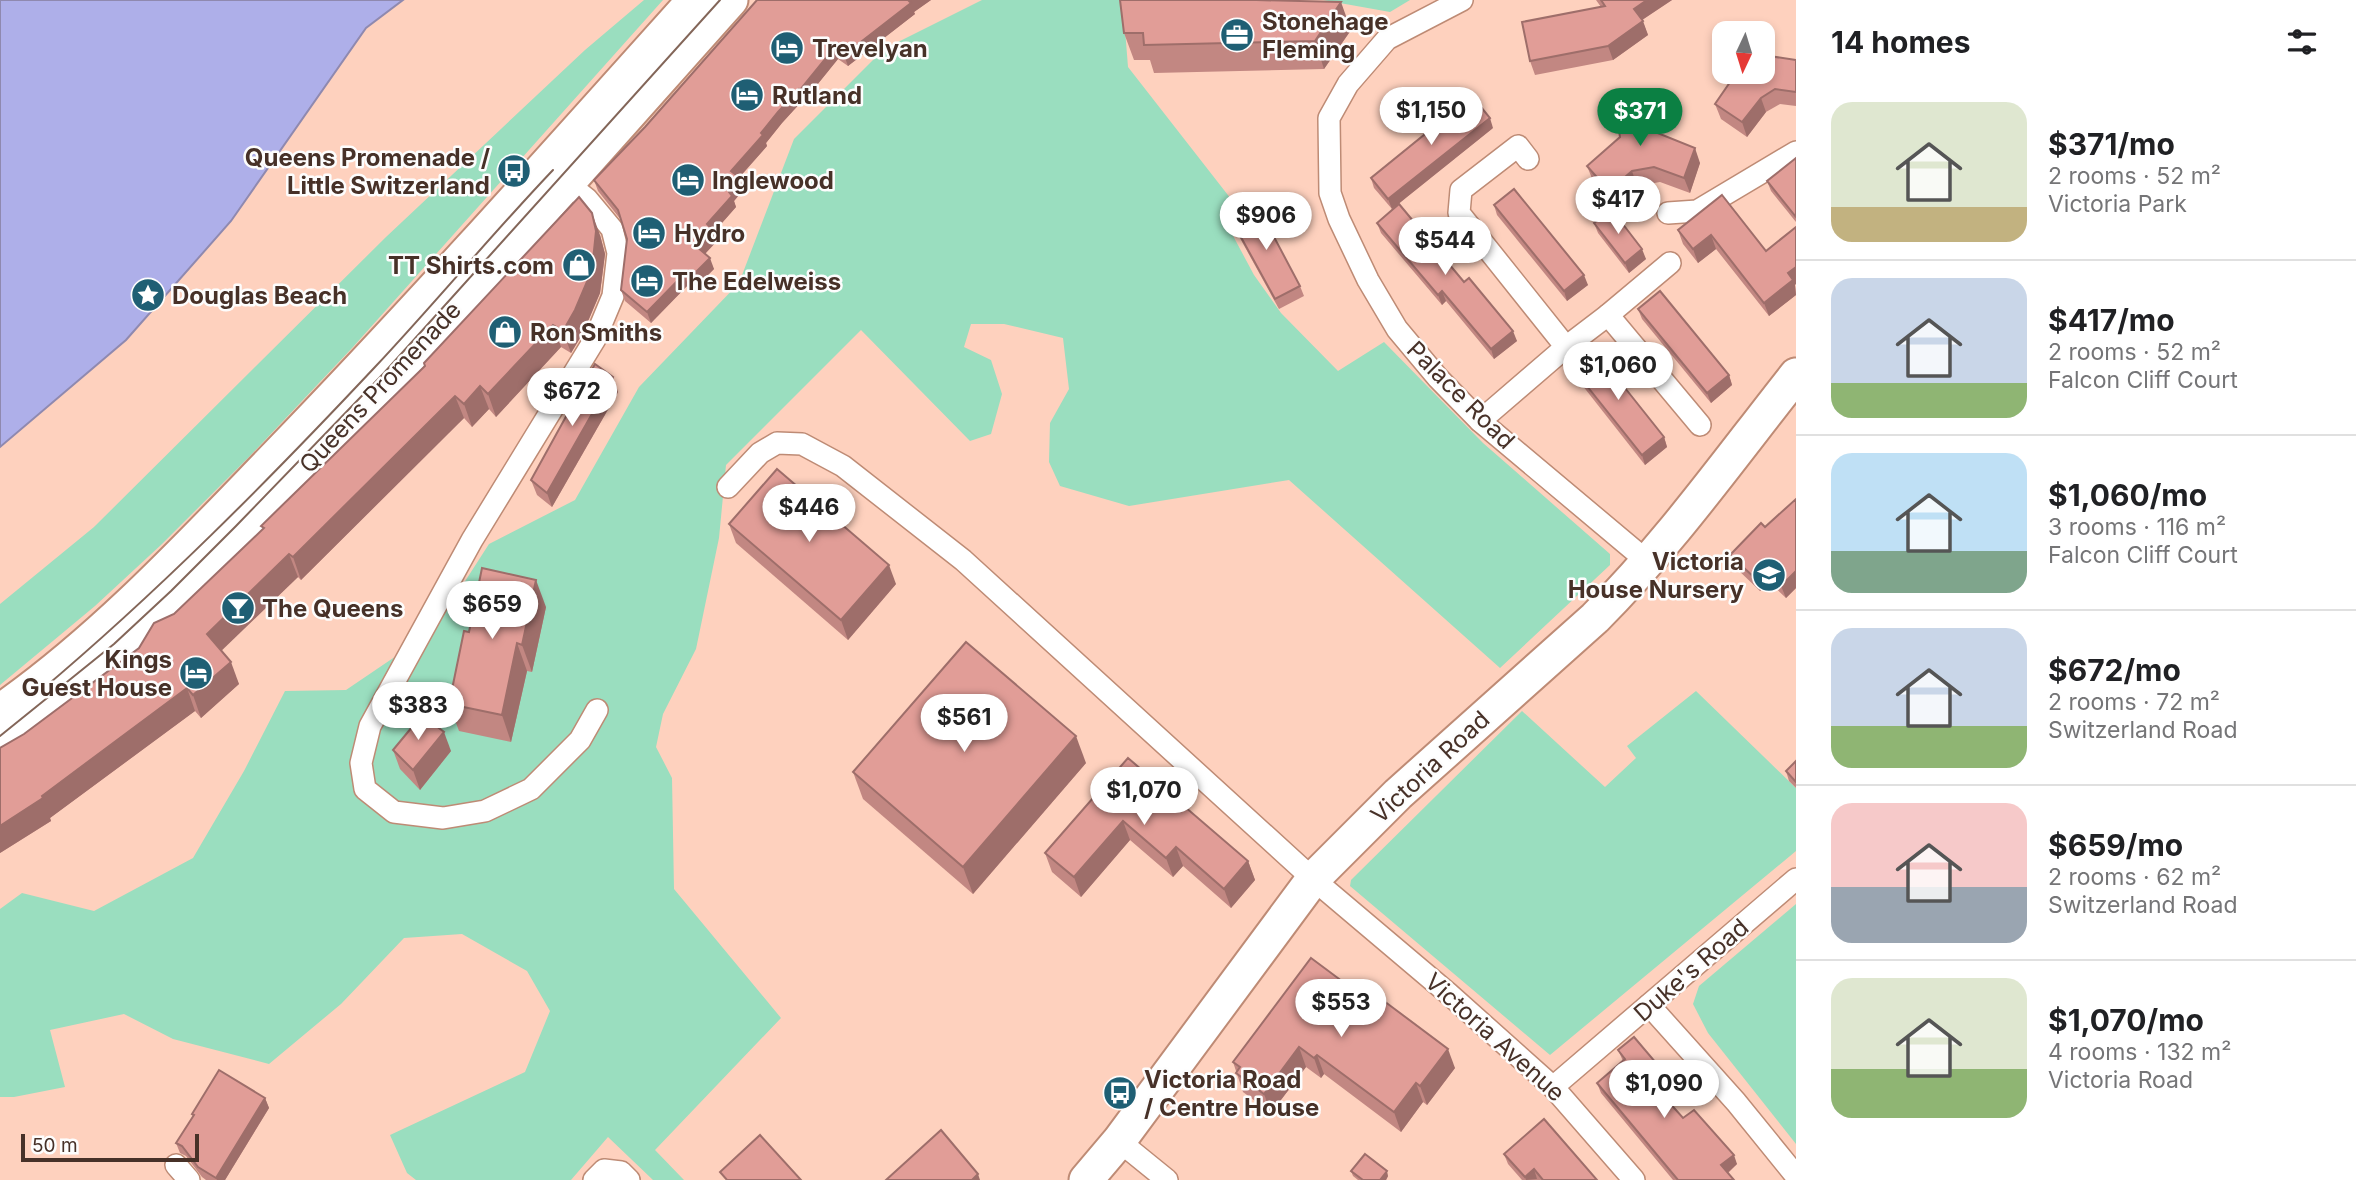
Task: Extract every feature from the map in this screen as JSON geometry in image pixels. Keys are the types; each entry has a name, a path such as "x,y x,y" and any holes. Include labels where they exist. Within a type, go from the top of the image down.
{"main road":[{"name":"Queens Promenade","path":"0,745 121,652 390,380 694,0"},
{"name":"Queens Promenade","path":"0,710 102,629 157,578 369,360 731,0"},
{"name":"Victoria Road","path":"1086,1180 1119,1141 1313,879 1398,794 1595,618 1648,562 1796,375"}],"street":[{"name":"Palace Road","path":"1462,0 1387,39 1348,84 1329,118 1330,192 1339,219 1368,280 1397,329 1438,379 1480,421 1648,562"},
{"path":"1528,159 1518,146 1461,190 1459,213 1566,347"},
{"path":"1668,213 1697,211 1796,152"},
{"path":"557,174 587,199 612,229 618,253 613,296 595,339 472,540 370,726 360,763 365,789 394,812 443,818 485,811 531,789 580,740 597,710"},
{"path":"1480,421 1670,263"},
{"path":"1608,315 1700,425"},
{"name":"Victoria Avenue","path":"728,487 760,453 777,443 802,444 843,466 963,560 1313,879 1449,994 1553,1087 1634,1180"},
{"name":"Duke's Road","path":"1553,1087 1796,879"},
{"path":"1649,1005 1727,1092 1796,1176"},
{"path":"1119,1141 1167,1180"},
{"path":"594,1180 604,1170 621,1172 629,1180"}],"green space":[{"path":"644,0 663,0 353,347 162,544 95,606 0,685 0,604 94,527 386,237 585,50"},
{"path":"982,0 1125,0 1123,4 1128,67 1231,199 1231,232 1254,275 1281,313 1338,371 1384,342 1483,443 1610,554 1610,565 1500,668 1289,480 1129,506 1060,486 1049,462 1050,423 1069,389 1063,338 1004,324 971,324 964,347 991,360 1002,394 991,434 970,441 861,330 726,465 719,538 696,649 663,714 656,747 672,778 674,889 781,1018 655,1150 684,1180 653,1180 608,1137 571,1180 416,1180 407,1173 390,1135 525,1072 550,1011 527,971 462,934 404,938 341,1004 269,1064 173,1039 124,1014 50,1030 65,1087 14,1097 0,1097 0,909 22,893 94,911 193,858 244,771 285,691 346,690 433,631 489,544 575,500 639,387 739,283 794,139 884,49"},
{"path":"1323,0 1410,0 1390,12"},
{"path":"1696,691 1796,788 1796,851 1550,1055 1350,886 1351,880 1522,711 1605,787 1636,758 1627,746"},
{"path":"1796,904 1796,1144 1708,1033 1693,1004 1699,986"}],"water":[{"path":"0,0 403,0 366,28 231,221 126,340 0,447"}],"building":[{"path":"757,0 911,0 911,3 844,55 834,48 778,112 761,133 763,135 731,171 740,178 729,192 732,196 707,224 713,230 697,247 710,258 690,278 684,274 647,312 621,290 627,239 618,210 594,180 645,127"},
{"path":"1120,0 1341,2 1315,41 1144,45 1143,33 1124,33"},
{"path":"1601,0 1647,0 1634,9 1643,21 1608,46 1530,61 1522,22 1605,6"},
{"path":"1775,57 1796,60 1796,92 1775,89 1761,98 1742,122 1715,104 1729,84 1775,84"},
{"path":"1472,96 1490,118 1388,199 1371,178"},
{"path":"1649,100 1655,132 1695,148 1684,178 1654,167 1632,171 1609,191 1587,166 1620,137 1615,105"},
{"path":"1796,158 1796,217 1767,181"},
{"path":"1514,189 1584,275 1564,291 1494,205"},
{"path":"1722,195 1766,251 1796,227 1796,267 1788,273 1793,280 1764,303 1711,235 1693,249 1678,230"},
{"path":"579,197 592,213 596,231 592,270 563,331 553,325 488,394 480,386 464,404 455,396 293,557 289,554 207,634 231,662 193,695 187,688 42,796 43,798 0,826 0,748 24,734 139,648 154,623 174,614 425,366 424,363"},
{"path":"1399,204 1464,282 1469,278 1513,331 1491,349 1442,291 1438,295 1377,223"},
{"path":"1257,205 1300,286 1275,299 1231,219"},
{"path":"1612,210 1642,249 1625,263 1594,223"},
{"path":"1660,291 1729,375 1707,393 1638,309"},
{"path":"1594,349 1664,437 1642,455 1571,366"},
{"path":"595,364 613,377 547,493 531,480"},
{"path":"777,469 889,565 841,620 729,524"},
{"path":"1796,499 1796,571 1781,586 1765,570 1756,579 1730,555 1761,523 1765,527"},
{"path":"482,568 536,580 522,645 517,643 502,715 449,704 464,631 469,632"},
{"path":"966,642 1076,736 963,867 853,772"},
{"path":"422,715 444,732 413,770 393,750"},
{"path":"1128,758 1248,861 1224,889 1176,847 1166,858 1123,821 1074,877 1045,853"},
{"path":"1796,761 1796,782 1786,771"},
{"path":"1311,958 1374,1005 1380,998 1448,1049 1420,1086 1416,1083 1394,1112 1317,1055 1314,1058 1299,1047 1264,1094 1236,1073 1240,1067 1233,1062"},
{"path":"1634,1037 1657,1064 1646,1073 1667,1100 1683,1118 1694,1110 1734,1155 1721,1165 1734,1180 1678,1180 1597,1083 1625,1059 1618,1050"},
{"path":"219,1070 265,1098 216,1178 198,1167 182,1146 176,1143"},
{"path":"1544,1119 1597,1180 1543,1180 1534,1169 1525,1177 1504,1154"},
{"path":"941,1130 978,1174 972,1180 886,1180"},
{"path":"760,1135 801,1180 727,1180 720,1172"},
{"path":"1365,1154 1387,1171 1380,1180 1363,1180 1351,1171"}],"tram line":[{"path":"0,736 114,644 236,526 383,374 720,0"},
{"path":"38,693 169,576 253,494 375,367 553,170"}],"place":[{"name":"Stonehage Fleming","path":"1237,35"},
{"name":"Trevelyan","path":"787,48"},
{"name":"Rutland","path":"747,95"},
{"name":"Queens Promenade / Little Switzerland","path":"514,171"},
{"name":"Inglewood","path":"688,180"},
{"name":"Hydro","path":"649,233"},
{"name":"TT Shirts.com","path":"579,265"},
{"name":"The Edelweiss","path":"647,281"},
{"name":"Douglas Beach","path":"148,295"},
{"name":"Ron Smiths","path":"505,332"},
{"name":"Victoria House Nursery","path":"1769,575"},
{"name":"The Queens","path":"238,608"},
{"name":"Kings Guest House","path":"196,673"},
{"name":"Victoria Road / Centre House","path":"1120,1093"}]}
